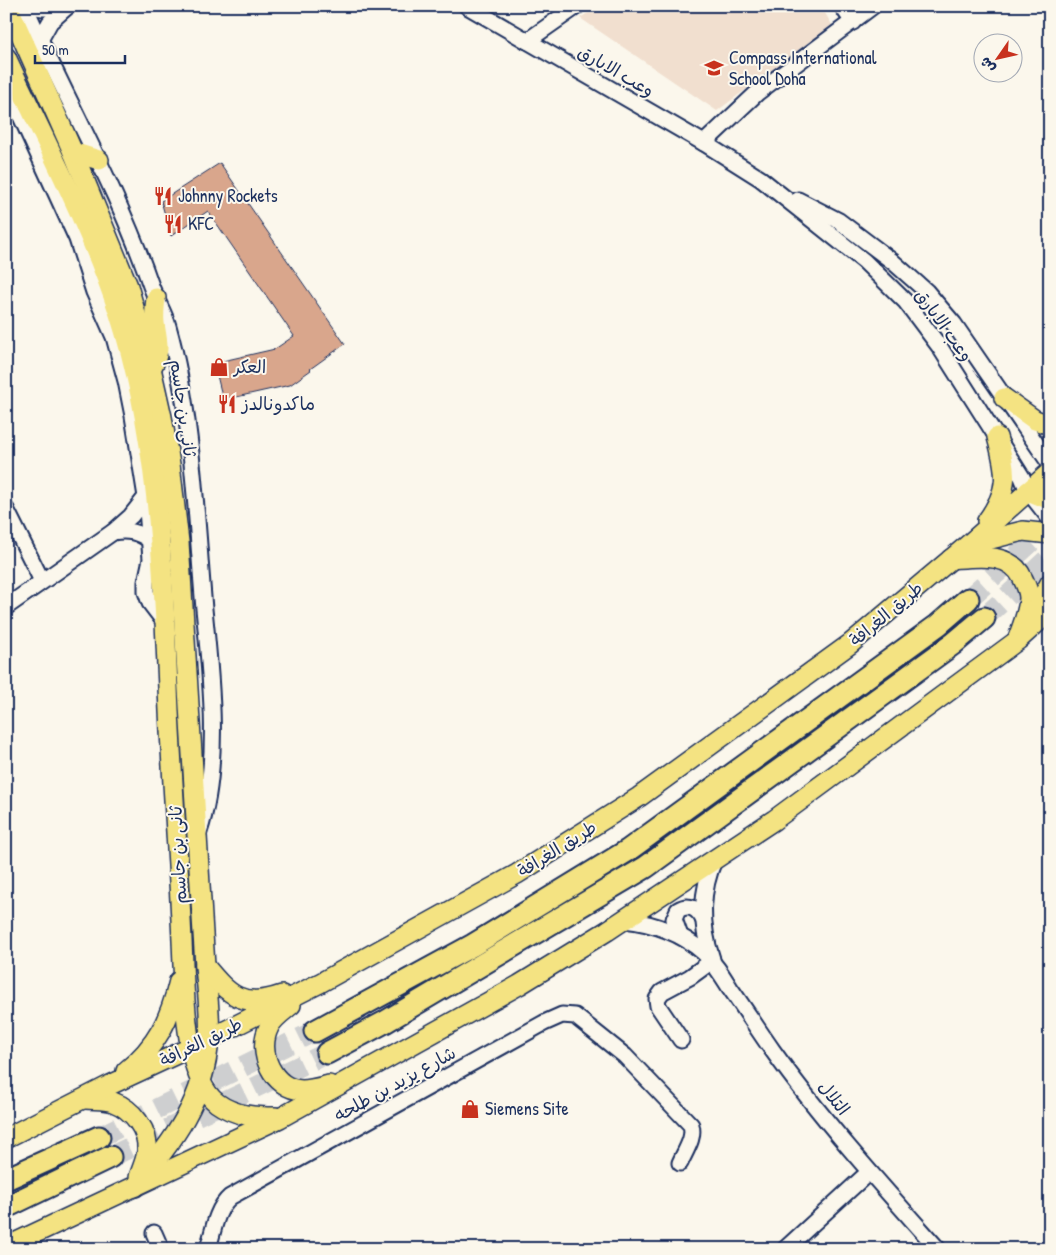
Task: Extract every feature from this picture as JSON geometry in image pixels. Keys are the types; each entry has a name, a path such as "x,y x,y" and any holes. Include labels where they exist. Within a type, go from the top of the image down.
{"highway":[{"name":"طريق الغرافة","path":"316,1031 473,946 627,851 938,625 968,600"},
{"path":"327,1053 385,1022 646,867 953,644 984,618"},
{"path":"6,1179 99,1137"},
{"path":"6,1207 110,1157"}],"main road":[{"name":"ثانى بن جاسم","path":"8,6 128,286 151,368 170,464 179,542 204,966 209,1008 209,1040 201,1084 191,1109 176,1134 135,1187"},
{"name":"ثانى بن جاسم","path":"6,57 71,196 118,312 133,368 154,478 166,624 183,965 187,1024 191,1047 201,1084 217,1102 228,1109 254,1117 280,1118"},
{"path":"72,152 100,160"},
{"path":"90,279 118,312"},
{"path":"151,368 159,348 155,323 156,298"},
{"path":"1004,398 1035,420 1050,425"},
{"path":"969,544 989,518 1004,489 1004,463 997,437"},
{"name":"طريق الغرافة","path":"6,1138 110,1085 209,1040 320,983 517,874 639,796 850,644 969,544 1050,472"},
{"path":"1028,492 1050,500"},
{"path":"969,544 1023,531 1050,534"},
{"path":"951,559 990,557 1004,560 1022,576 1029,597 1018,640"},
{"path":"1018,640 1050,583"},
{"path":"6,1247 280,1118 519,985 624,920 774,820 1018,640 1050,611"},
{"path":"1018,640 1050,627"},
{"path":"110,1085 148,1052 159,1036 175,997 183,965"},
{"path":"204,966 226,990 246,1000 272,999 320,983"},
{"path":"320,983 279,1015 269,1027 265,1041 267,1062 279,1080 290,1087 302,1090 350,1080"},
{"path":"86,1098 112,1102 129,1112 141,1125 145,1134 147,1149 135,1187"}],"street":[{"name":"ثانى بن جاسم","path":"25,6 100,160 164,315 176,359 186,414 209,657 212,720 211,776 206,808 197,838"},
{"path":"30,6 43,8 67,7"},
{"name":"وعب الابارق","path":"467,6 704,143 769,186 864,261 906,302 939,346 1022,477 1028,492 1050,519"},
{"path":"527,41 577,6"},
{"path":"842,6 853,22"},
{"path":"704,143 757,92 873,6"},
{"path":"40,40 50,22 67,7"},
{"path":"6,84 75,234 99,304 111,330 126,382 146,497 151,541 151,559 146,592 150,603 166,624"},
{"name":"وعب الابارق","path":"769,186 839,220 892,261 926,291 978,356 1004,398 1050,464"},
{"path":"6,607 113,532 131,516 146,497"},
{"path":"6,509 42,581"},
{"path":"113,532 129,531 144,536 151,541"},
{"path":"712,961 704,934 703,907 706,882 715,858"},
{"path":"680,936 674,919 678,910 691,907 703,919"},
{"path":"624,920 653,925 680,936 692,943 712,961"},
{"path":"681,1040 658,1006 657,999 662,992 690,977 712,961"},
{"name":"التلال","path":"712,961 773,1051 869,1172 938,1249"},
{"name":"شارع يزيد بن طلحه","path":"208,1249 218,1215 226,1200 230,1197 555,1017 562,1015 575,1016 624,1056 691,1126 692,1135 680,1163"},
{"path":"784,1249 869,1172"},
{"path":"154,1233 161,1249"}],"shaded area":[{"name":"Compass International School Doha","path":"599,6 821,6 832,25 717,111 580,18"}],"building":[{"path":"220,163 345,344 290,385 223,400 214,363 275,349 294,336 208,211 171,236 161,201"}],"tunnel":[{"path":"968,599 1050,525"},
{"path":"984,618 1050,557"},
{"path":"99,1137 315,1031"},
{"path":"110,1157 327,1053"}],"place":[{"name":"Compass International School Doha","path":"714,68"},
{"name":"Johnny Rockets","path":"163,196"},
{"name":"KFC","path":"173,224"},
{"name":"العكر","path":"219,367"},
{"name":"ماكدونالدز","path":"227,404"},
{"name":"Siemens Site","path":"470,1109"}]}
